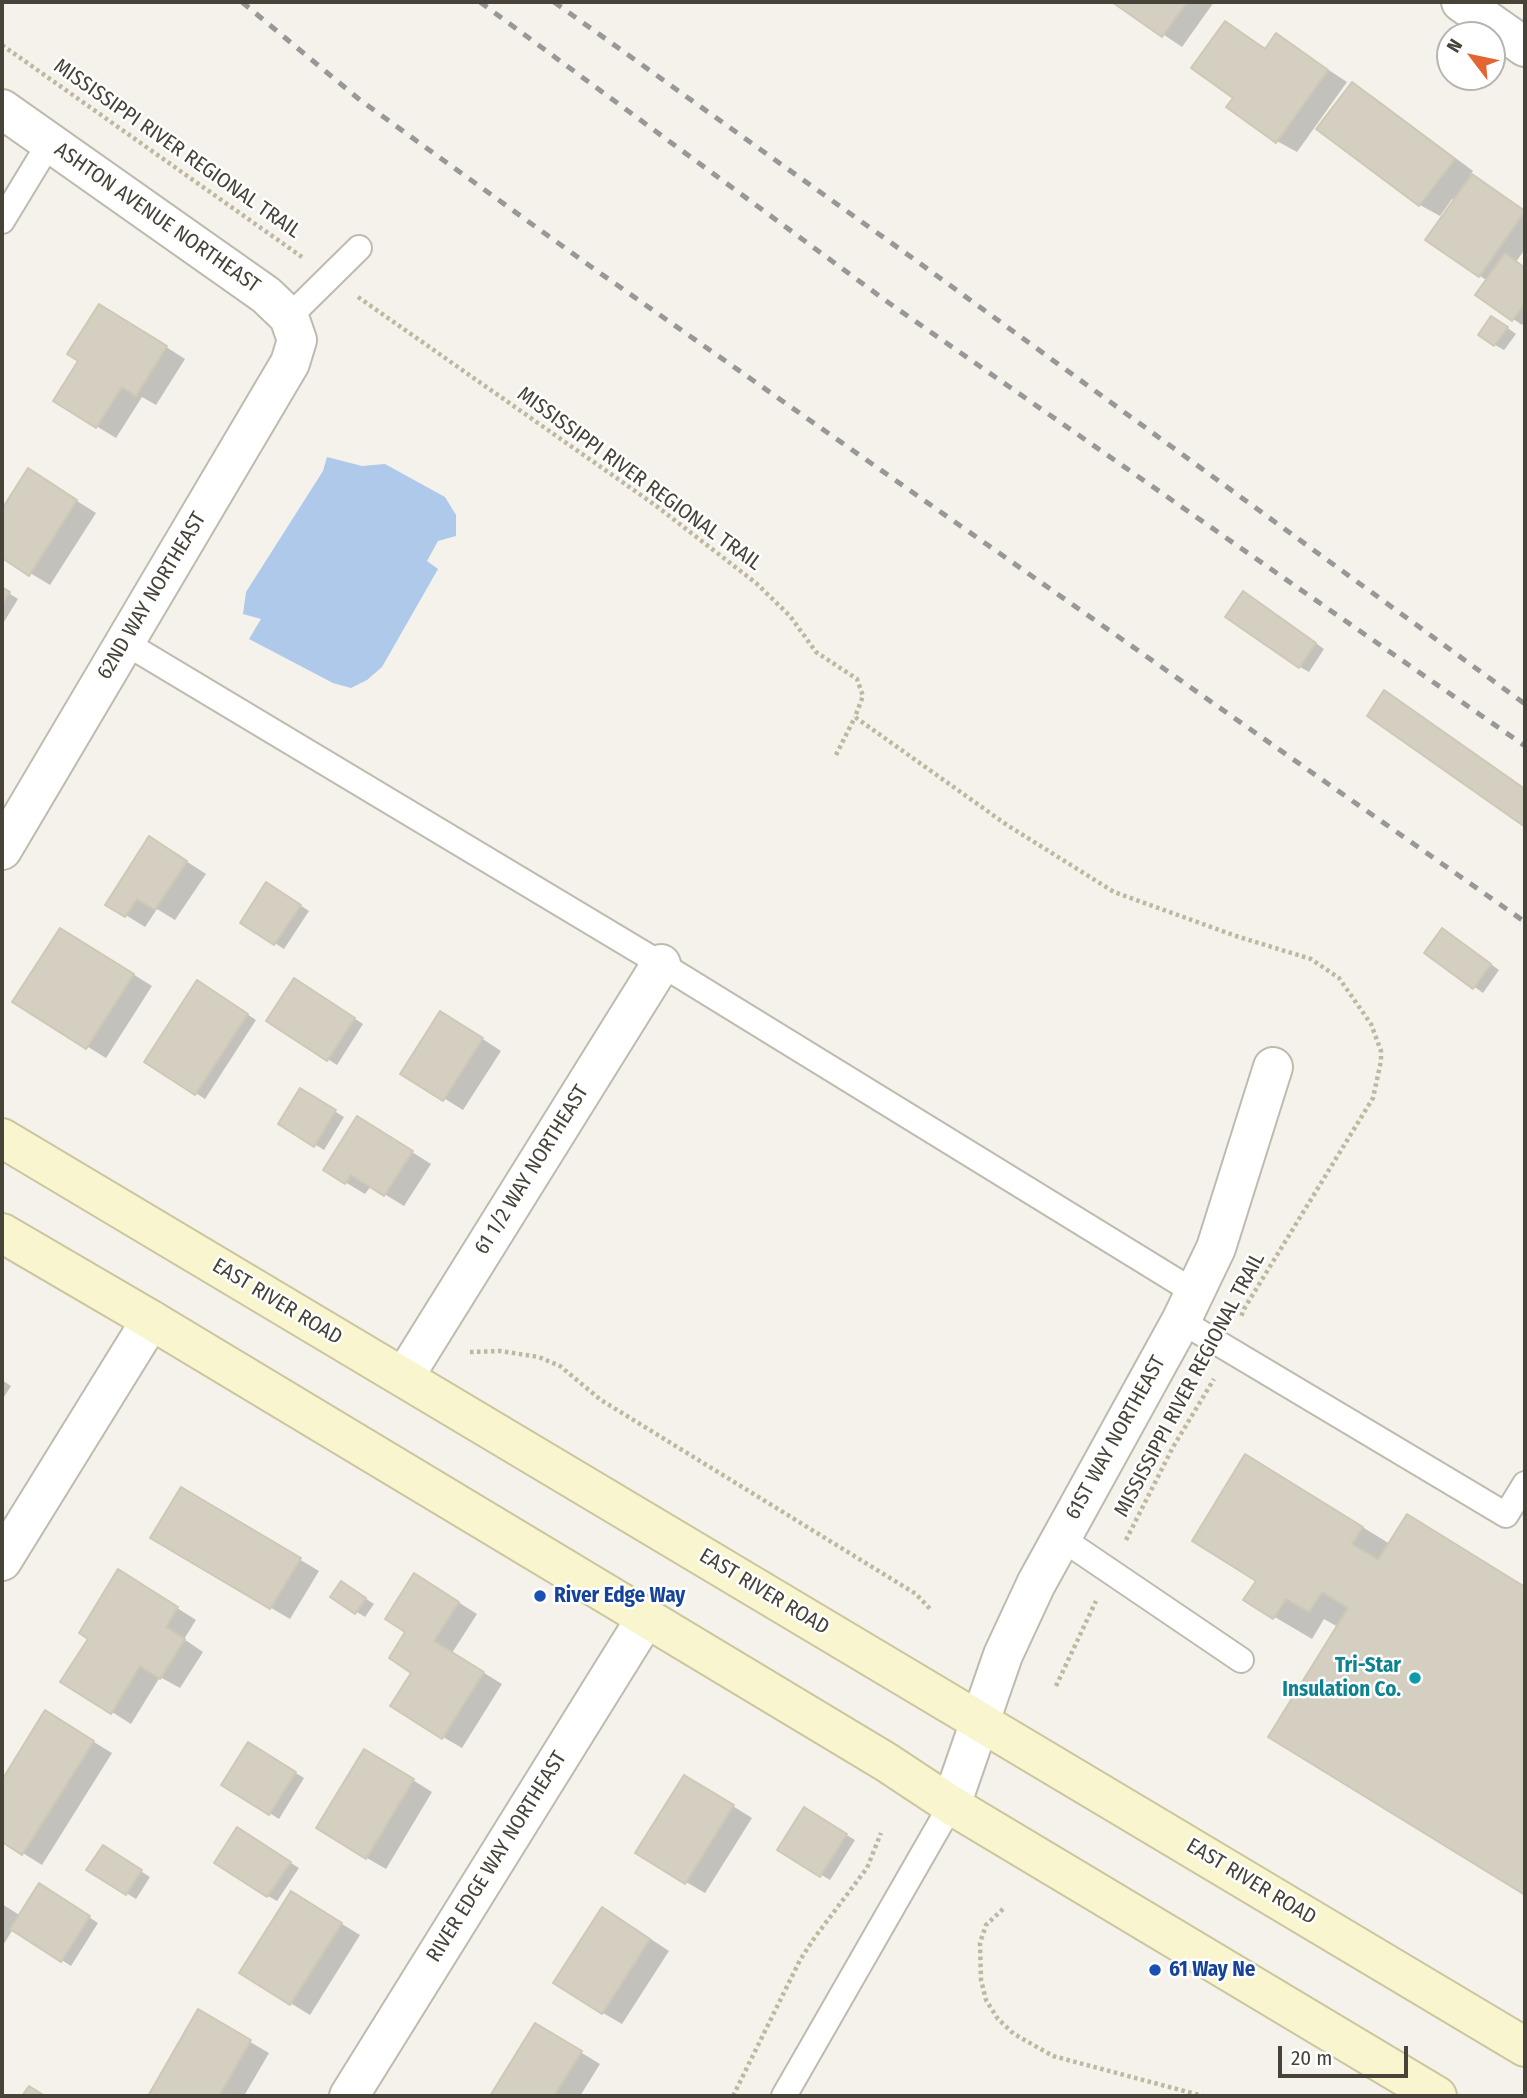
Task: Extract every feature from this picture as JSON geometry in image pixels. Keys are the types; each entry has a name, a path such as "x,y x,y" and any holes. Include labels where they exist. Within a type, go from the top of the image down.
{"main road":[{"name":"EAST RIVER ROAD","path":"2,1138 1525,2047"},
{"path":"2,1233 886,1762 951,1805 1437,2096"}],"street":[{"path":"1461,2 1525,47"},
{"name":"ASHTON AVENUE NORTHEAST","path":"2,109 266,295 293,328"},
{"name":"62ND WAY NORTHEAST","path":"2,850 290,363 293,328"},
{"name":"61 1/2 WAY NORTHEAST","path":"404,1377 661,964"},
{"name":"61ST WAY NORTHEAST","path":"951,1805 1003,1655 1036,1584 1188,1307 1216,1248 1273,1067"},
{"path":"2,1561 151,1320"},
{"name":"RIVER EDGE WAY NORTHEAST","path":"349,2096 646,1618"}],"lane":[{"path":"2,221 50,142"},
{"path":"293,328 330,277 359,248"},
{"path":"124,642 661,964 1188,1307 1231,1350 1506,1515 1525,1484"},
{"path":"1062,1538 1241,1660"},
{"path":"784,2096 951,1805"}],"path":[{"name":"MISSISSIPPI RIVER REGIONAL TRAIL","path":"2,45 654,505 756,583 790,616 816,652 857,679 863,696 855,717 1007,825 1114,892 1236,936 1311,959 1339,978 1371,1024 1381,1051 1373,1098 1244,1309 1231,1350 1173,1447 1056,1686"},
{"path":"836,755 855,717"},
{"path":"463,1355 474,1350 500,1352 539,1357 560,1366 601,1400 916,1594 932,1611"},
{"path":"733,2096 800,1960 867,1868 881,1833"},
{"path":"1003,1909 986,1925 980,1944 981,1980 986,2000 998,2020 1014,2034 1053,2056 1203,2096"}],"water":[{"path":"327,457 362,466 385,464 445,497 456,515 456,536 438,541 427,561 438,569 382,667 367,680 351,688 333,683 249,639 261,619 243,614 246,592 323,471"}],"building":[{"path":"1112,2 1187,2 1162,37"},
{"path":"1225,21 1265,49 1276,33 1328,70 1276,143 1226,107 1233,98 1191,68"},
{"path":"1352,82 1455,159 1419,206 1316,129"},
{"path":"1472,174 1525,211 1479,277 1425,240"},
{"path":"1505,253 1525,268 1525,303 1512,321 1475,295"},
{"path":"99,304 167,346 136,396 122,387 96,428 53,401 78,361 67,354"},
{"path":"1491,316 1508,327 1494,346 1478,335"},
{"path":"28,468 77,500 29,576 2,558 2,509"},
{"path":"2,587 10,592 2,605"},
{"path":"1243,591 1316,643 1299,668 1225,617"},
{"path":"1384,690 1525,789 1525,827 1367,716"},
{"path":"149,836 187,861 155,910 137,899 125,917 105,905"},
{"path":"266,882 301,905 274,945 240,923"},
{"path":"60,928 134,974 86,1049 12,1002"},
{"path":"1442,928 1491,964 1473,989 1424,953"},
{"path":"294,978 355,1018 327,1061 266,1021"},
{"path":"197,980 248,1014 195,1095 144,1062"},
{"path":"440,1011 483,1038 443,1101 400,1074"},
{"path":"300,1088 336,1110 314,1147 278,1124"},
{"path":"357,1116 413,1151 384,1196 351,1175 345,1184 323,1170"},
{"name":"Tri-Star Insulation Co.","path":"1245,1454 1363,1527 1352,1544 1378,1560 1407,1514 1525,1587 1525,1895 1268,1737 1348,1608 1322,1592 1309,1612 1286,1599 1273,1619 1243,1600 1256,1581 1192,1541"},
{"path":"181,1487 301,1558 270,1609 150,1538"},
{"path":"118,1569 178,1607 166,1627 185,1639 160,1679 140,1666 111,1714 60,1682 88,1639 79,1633"},
{"path":"414,1573 459,1602 434,1641 484,1672 442,1739 390,1706 411,1673 389,1658 405,1632 385,1619"},
{"path":"341,1581 366,1598 355,1614 330,1597"},
{"path":"45,1710 94,1741 22,1855 2,1842 2,1780"},
{"path":"248,1742 296,1772 269,1815 221,1785"},
{"path":"364,1749 414,1779 366,1859 316,1828"},
{"path":"684,1775 734,1805 685,1884 635,1853"},
{"path":"804,1807 847,1834 820,1877 777,1850"},
{"path":"237,1827 291,1862 267,1897 214,1863"},
{"path":"103,1845 142,1870 126,1895 86,1870"},
{"path":"39,1883 90,1916 61,1962 10,1929"},
{"path":"291,1891 342,1923 290,2005 239,1973"},
{"path":"602,1907 650,1939 602,2014 553,1983"},
{"path":"198,2009 251,2040 219,2096 148,2096"},
{"path":"535,2023 582,2051 554,2096 490,2096"},
{"path":"29,2086 45,2096 22,2096"}],"railway":[{"path":"242,2 360,100 590,266 1525,922"},
{"path":"480,2 889,303 1525,746"},
{"path":"554,2 918,262 1525,704"}],"place":[{"name":"River Edge Way","path":"540,1596"},
{"name":"Tri-Star Insulation Co.","path":"1415,1678"},
{"name":"61 Way Ne","path":"1155,1970"}]}
